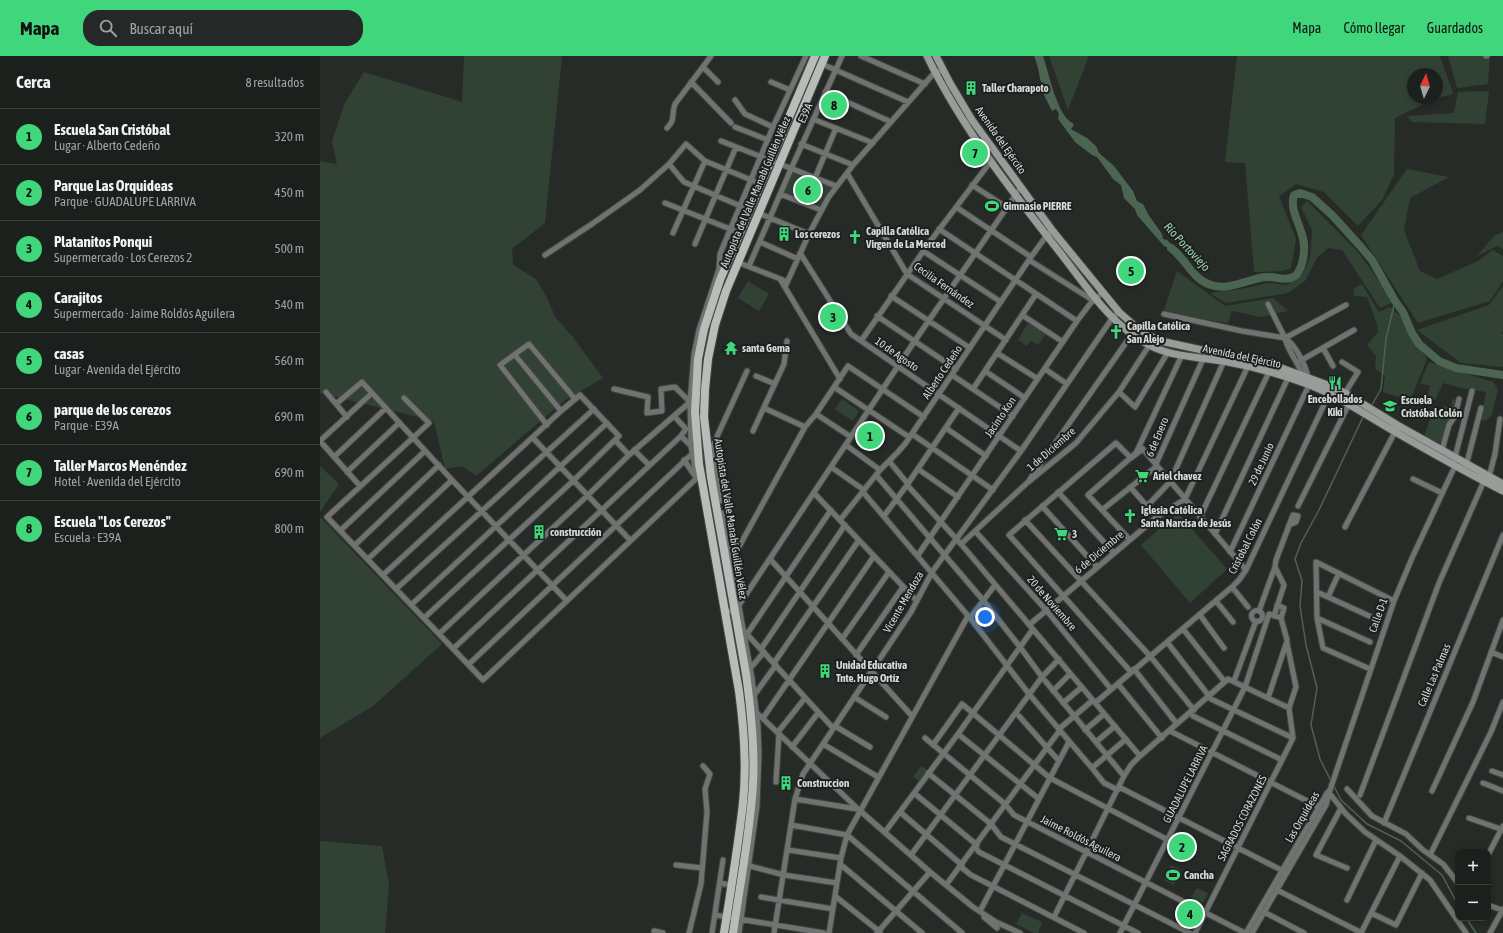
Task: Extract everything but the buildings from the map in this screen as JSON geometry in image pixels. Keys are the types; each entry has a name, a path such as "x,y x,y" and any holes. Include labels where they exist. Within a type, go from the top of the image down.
{"main road":[{"name":"Autopista del Valle Manabí Guillén Vélez","path":"724,933 743,803 744,754 742,710 726,612 694,450 692,400 698,360 706,324 718,286 815,56"},
{"name":"Autopista del Valle Manabí Guillén Vélez","path":"733,933 738,919 753,787 754,710 737,608 708,457 704,401 708,359 718,313 737,262 825,56"},
{"name":"Avenida del Ejército","path":"936,56 972,120 1021,187 1094,299 1104,308 1154,338 1224,362 1250,363 1269,372 1288,378 1306,380 1329,394 1442,450 1454,463"},
{"name":"Avenida del Ejército","path":"926,57 948,97 1015,194 1103,293 1116,315 1132,334 1150,346 1168,352 1182,355 1205,355 1250,363 1345,393 1397,429 1454,463 1487,479 1503,491"},
{"path":"948,97 956,93"},
{"name":"Avenida del Ejército","path":"1487,479 1503,484"}],"street":[{"path":"667,128 673,120 675,104 711,56"},
{"path":"692,400 691,374 699,330 719,269 720,254 760,156 806,56"},
{"name":"E39A","path":"750,266 801,144 842,56"},
{"path":"861,56 925,84"},
{"path":"822,64 908,102"},
{"path":"702,67 718,82"},
{"path":"786,284 821,210 836,186 935,72 944,71"},
{"path":"691,82 733,125 768,140"},
{"path":"771,82 790,90"},
{"path":"825,92 891,122"},
{"path":"735,100 745,114 773,127"},
{"path":"813,119 873,143"},
{"path":"815,178 836,128"},
{"path":"721,141 836,186"},
{"path":"545,255 640,190 669,164 686,144 705,161 761,184"},
{"path":"801,144 853,165"},
{"path":"695,244 736,147"},
{"path":"861,341 923,251 991,160"},
{"path":"673,233 705,161"},
{"path":"669,164 684,182 750,210"},
{"name":"Cecilia Fernández","path":"847,173 907,274 1006,340"},
{"path":"972,185 1006,207"},
{"path":"726,612 737,608 914,342 1021,187"},
{"path":"780,194 821,210"},
{"path":"665,203 740,233"},
{"path":"956,207 991,230 1030,259 1094,299"},
{"path":"758,213 809,234"},
{"path":"939,229 1077,321"},
{"name":"Alberto Cedeño","path":"840,520 880,470 897,453 924,417 1049,232"},
{"path":"760,242 799,256"},
{"path":"923,251 1001,302"},
{"name":"10 de Agosto","path":"799,256 851,334 1021,451"},
{"path":"737,262 780,279 786,284 840,379"},
{"name":"Jacinto Kon","path":"918,555 1077,321 1094,299 1103,293"},
{"path":"973,389 1036,294"},
{"path":"891,296 970,348"},
{"path":"1268,304 1285,338 1285,342 1299,361 1306,380"},
{"path":"1164,314 1226,328 1285,338 1346,305"},
{"path":"1022,315 1063,342"},
{"name":"Vicente Mendoza","path":"774,933 795,800 800,780 809,763 917,601 932,572 1021,451 1116,315"},
{"path":"877,316 956,369"},
{"path":"1299,361 1354,330"},
{"path":"1035,475 1132,334"},
{"name":"1 de Diciembre","path":"961,544 1035,475 1076,443 1119,392 1154,338"},
{"path":"753,430 784,364 787,341"},
{"path":"547,425 500,365 529,344 575,399"},
{"path":"1323,348 1334,366"},
{"path":"1119,392 1135,407 1168,352"},
{"path":"997,353 1038,379"},
{"path":"515,355 561,411"},
{"path":"1130,540 1088,495 1141,448 1182,355"},
{"name":"6 de Enero","path":"1102,510 1156,465 1205,355"},
{"path":"1147,506 1170,482 1224,362"},
{"path":"1342,362 1358,372 1345,393"},
{"path":"1185,499 1250,363"},
{"path":"729,565 805,427 816,414 848,366 924,417"},
{"path":"1045,369 1067,384"},
{"path":"708,457 747,371"},
{"path":"985,371 1025,398"},
{"path":"1200,517 1269,372"},
{"path":"952,375 1013,416"},
{"path":"756,376 775,384"},
{"path":"1215,534 1288,378"},
{"name":"29 de Junio","path":"1230,552 1306,380"},
{"path":"336,404 362,382 452,480 567,601"},
{"path":"614,389 648,397 647,413 662,411 661,389 675,387 692,400"},
{"path":"834,387 869,411 932,448 993,490"},
{"path":"326,392 347,416"},
{"name":"Calle D-1","path":"1330,792 1394,600 1454,463 1472,392"},
{"path":"360,486 320,441 372,393"},
{"name":"Cristobal Colón","path":"946,886 1059,730 1074,716 1118,684 1239,580 1246,570 1329,394"},
{"path":"383,575 580,395 594,409 619,436 573,481 424,618"},
{"path":"404,398 429,423 327,516 440,633 483,680 630,540 699,478 684,460"},
{"path":"1442,450 1449,425 1456,416 1458,399"},
{"path":"440,633 587,496 634,450 692,400"},
{"path":"1298,506 1349,404"},
{"path":"334,457 386,408"},
{"path":"764,408 805,427"},
{"path":"884,516 908,485 959,408"},
{"path":"1466,468 1481,408"},
{"path":"396,589 594,409"},
{"path":"816,414 851,437"},
{"path":"454,648 649,465 682,436 686,428 674,416"},
{"path":"1360,795 1439,583 1487,479 1495,454 1500,419"},
{"path":"347,472 399,423"},
{"path":"411,604 607,423"},
{"path":"946,428 986,456"},
{"path":"1345,527 1397,429"},
{"path":"469,664 616,526 694,450 682,436"},
{"path":"532,438 630,540"},
{"path":"615,440 629,455"},
{"path":"1131,458 1116,443 1009,535 1062,596 1133,671 1177,724"},
{"path":"846,446 880,470"},
{"path":"711,448 720,501"},
{"path":"1141,448 1246,570"},
{"path":"634,450 649,465"},
{"path":"341,530 425,451"},
{"path":"889,461 908,485 957,539 1140,756"},
{"path":"355,545 438,465"},
{"path":"831,468 863,491 918,555 1059,730 1104,783 1239,847 1285,871"},
{"path":"918,469 958,497"},
{"path":"876,475 983,600 1062,703 1124,776"},
{"path":"1413,479 1442,493"},
{"path":"368,559 452,480"},
{"path":"1130,487 1157,517"},
{"path":"1058,492 1114,553"},
{"path":"814,493 917,601"},
{"name":"6 de Diciembre","path":"885,832 958,734 1020,647 1031,627 1046,610 1157,517 1185,499"},
{"path":"1042,506 1097,567"},
{"path":"745,633 831,510"},
{"path":"722,513 729,565"},
{"path":"1025,520 1150,656 1194,710"},
{"path":"748,671 799,591 845,525"},
{"path":"1259,611 1276,567 1276,560 1289,525"},
{"name":"20 de Noviembre","path":"975,532 1046,610 1111,689"},
{"name":"Calle Las Palmas","path":"1384,823 1503,536"},
{"path":"754,694 859,540"},
{"path":"763,718 874,556"},
{"path":"770,559 912,716"},
{"path":"1370,669 1323,648 1317,618 1316,562 1394,600"},
{"path":"1274,616 1284,585 1276,567"},
{"path":"842,639 888,572"},
{"path":"1328,597 1339,574"},
{"path":"829,933 841,858 847,835 859,810 969,617 996,585"},
{"path":"856,655 903,587"},
{"path":"1232,587 1248,608"},
{"path":"1316,592 1378,620"},
{"path":"1216,601 1232,622"},
{"path":"724,602 737,608 745,633 748,671 754,694 754,710 859,810 946,886 973,907 1006,927 1020,933"},
{"path":"1277,605 1284,608 1281,618 1296,687 1289,708 1293,738"},
{"path":"1256,621 1253,619 1252,614 1254,611 1259,611"},
{"path":"1259,611 1265,618"},
{"path":"1256,621 1265,618 1269,614 1281,618"},
{"path":"1200,615 1224,648"},
{"name":"GUADALUPE LARRIVA","path":"1120,933 1245,687 1265,618"},
{"path":"1317,618 1370,642"},
{"path":"1432,791 1473,702 1503,620"},
{"path":"1234,682 1256,621"},
{"path":"1183,629 1225,682"},
{"path":"745,633 775,664 818,713 834,727 870,747"},
{"path":"1167,642 1210,697 1293,738"},
{"path":"1268,698 1287,643"},
{"path":"1491,652 1503,657"},
{"path":"911,855 1042,677 1059,660"},
{"path":"1053,691 1070,674"},
{"path":"1054,917 1124,776 1131,765 1140,756 1210,697 1228,679 1289,708"},
{"path":"1118,684 1162,738"},
{"path":"1062,703 1082,686"},
{"path":"854,697 886,717"},
{"path":"776,782 778,732 805,698"},
{"path":"1430,855 1503,702"},
{"path":"933,745 962,704 972,714 1050,778 1108,810 1168,840"},
{"path":"792,747 818,713"},
{"path":"1085,730 1104,714"},
{"path":"1019,716 1059,761"},
{"path":"1192,716 1282,760"},
{"path":"1096,742 1115,726"},
{"path":"1170,731 1319,807"},
{"path":"958,734 1039,799"},
{"name":"Jaime Roldós Aguilera","path":"925,738 1005,804 1014,815 1245,933"},
{"name":"SAGRADOS CORAZONES","path":"1195,933 1293,738"},
{"path":"1092,768 1126,739"},
{"path":"980,911 1069,742"},
{"path":"822,744 878,777"},
{"path":"689,933 701,884 707,812 704,794 706,783 710,774 702,766"},
{"path":"1492,771 1503,775"},
{"path":"928,773 991,824 1001,837 1190,933"},
{"path":"1483,784 1503,791"},
{"path":"1347,789 1367,811 1384,823 1406,834 1443,864 1455,879"},
{"name":"Las Orquídeas","path":"1252,933 1277,890 1285,871 1327,792 1330,792"},
{"path":"1330,792 1340,808 1364,832 1400,856 1434,884 1466,933"},
{"name":"Las Orquídeas","path":"1245,933 1324,808 1330,792"},
{"path":"914,793 976,846 979,852 1138,933"},
{"path":"795,800 859,810"},
{"path":"1340,808 1316,855 1347,868"},
{"path":"900,812 927,834 971,875 1084,933"},
{"path":"1470,818 1502,829 1491,849"},
{"path":"791,825 847,835 962,933"},
{"path":"1347,900 1376,840"},
{"path":"788,850 841,858"},
{"path":"1277,890 1361,933 1400,856"},
{"path":"712,933 723,860"},
{"path":"840,864 922,933"},
{"path":"676,865 702,868"},
{"path":"745,865 784,875 837,883"},
{"path":"835,896 879,932 930,872"},
{"path":"1371,913 1396,925 1422,873"},
{"path":"720,883 731,885"},
{"path":"761,897 779,901 833,908"},
{"path":"1490,933 1503,909 1491,906"},
{"path":"973,907 995,931 1000,926 1006,927"},
{"path":"1264,912 1304,933"},
{"path":"715,915 824,933"},
{"path":"738,919 739,933"},
{"path":"654,931 663,933"}],"shaded area":[{"path":"464,56 562,56 545,223 512,249 513,265 536,279 556,318 572,336 603,378 564,401 476,476 462,466 445,469 434,421 320,393 320,161 337,164 332,141 345,103 364,72 462,102"},
{"path":"1034,56 1043,56 1059,105 1067,119 1074,125 1071,129 1087,138 1096,146 1099,153 1114,166 1133,191 1137,201 1143,204 1162,234 1163,239 1167,240 1190,264 1173,250 1164,246 1137,215 1135,209 1124,198 1121,185 1113,179 1097,157 1075,142 1058,119 1059,114 1056,109 1052,111 1043,93 1045,91"},
{"path":"1049,56 1089,56 1068,110"},
{"path":"1237,56 1440,56 1453,94 1443,96 1443,68 1407,68 1407,104 1424,104 1395,118 1394,175 1382,200 1358,226 1324,192 1296,184 1279,196 1296,239 1291,268 1283,271 1254,272 1245,163 1225,162"},
{"path":"1448,56 1490,56 1488,84 1457,88"},
{"path":"1489,91 1485,124 1412,122 1407,116 1454,113 1458,92"},
{"path":"1407,169 1449,177 1410,198 1404,230 1420,271 1437,279 1478,261 1493,250 1503,256 1503,281 1490,301 1418,323 1361,235"},
{"path":"793,172 833,186 819,207 783,193"},
{"path":"1307,201 1359,253 1383,287 1391,303 1380,308 1342,250 1328,248 1317,258 1305,281 1288,293 1226,303 1210,293 1247,288 1267,283 1287,285 1303,273 1310,258 1312,230 1301,207"},
{"path":"1503,232 1503,249 1497,246 1477,256 1494,236"},
{"path":"1177,271 1225,306 1273,298 1288,311 1261,317 1232,311 1228,323 1164,310"},
{"path":"748,281 769,294 759,311 738,298"},
{"path":"1362,284 1379,312 1390,307 1400,316 1427,359 1410,401 1383,392 1385,375 1375,369 1376,356 1367,345 1378,332 1377,324 1367,297 1354,296 1353,289"},
{"path":"1503,286 1503,332 1501,332 1503,334 1503,367 1461,363 1417,330 1489,305"},
{"path":"1028,323 1046,334 1038,345 1031,341 1027,346 1018,340"},
{"path":"1429,362 1493,382 1498,389 1492,414 1486,421 1481,420 1486,392 1461,388 1443,383 1435,400 1426,398 1430,386 1420,383"},
{"path":"842,399 859,411 853,421 835,409"},
{"path":"1453,399 1455,400 1453,409 1455,410 1452,415 1450,415 1440,444 1424,437 1432,414 1438,416 1441,407 1450,407"},
{"path":"320,466 339,484 320,512"},
{"path":"1178,513 1227,569 1190,603 1141,545"},
{"path":"320,517 442,644 373,706 320,738"},
{"path":"921,766 927,770 919,781 913,777"},
{"path":"1182,835 1192,841 1182,859 1172,854"},
{"path":"320,841 382,846 389,885 385,933 320,933"},
{"name":"Cancha","path":"1171,865 1181,870 1174,885 1164,880"},
{"path":"1197,888 1208,893 1203,903 1191,897"},
{"path":"1022,913 1042,922 1038,933 1034,933 1016,924"}],"waterway":[{"name":"Río Portoviejo","path":"1171,248 1194,274 1204,282 1211,285 1225,287 1232,286 1265,277 1284,279 1291,278 1297,274 1300,268 1304,250 1304,243 1293,208 1294,195 1300,193 1312,197 1333,216 1372,260 1395,301 1403,312 1412,333 1419,344 1439,361 1456,368 1503,375"},
{"path":"1372,405 1381,389 1386,339 1395,301"},
{"path":"1331,781 1320,759 1311,725 1317,688 1306,645 1300,606 1302,581 1295,559 1301,543 1319,510 1363,417"},
{"path":"1333,784 1341,800 1367,824 1401,841 1442,875 1455,899"},
{"path":"1468,921 1476,933"}],"place":[{"name":"Taller Charapoto","path":"971,88"},
{"name":"Escuela \"Los Cerezos\"","path":"834,105"},
{"name":"Taller Marcos Menéndez","path":"975,153"},
{"name":"parque de los cerezos","path":"808,190"},
{"name":"Gimnasio PIERRE","path":"992,206"},
{"name":"Los cerezos","path":"784,234"},
{"name":"Capilla Católica Virgen de La Merced","path":"855,237"},
{"name":"casas","path":"1131,271"},
{"name":"Platanitos Ponqui","path":"833,317"},
{"name":"Capilla Católica San Alejo","path":"1116,332"},
{"name":"santa Gema","path":"731,348"},
{"name":"Encebollados Kiki","path":"1335,383"},
{"name":"Escuela Cristóbal Colón","path":"1390,406"},
{"name":"Escuela San Cristóbal","path":"870,436"},
{"name":"Ariel chavez","path":"1142,476"},
{"name":"Iglesia Católica Santa Narcisa de Jesús","path":"1130,516"},
{"name":"construcción","path":"539,532"},
{"name":"3","path":"1061,534"},
{"name":"Unidad Educativa Tnte. Hugo Ortíz","path":"825,671"},
{"name":"Construccion","path":"786,783"},
{"name":"Parque Las Orquideas","path":"1182,847"},
{"name":"Cancha","path":"1173,875"},
{"name":"Carajitos","path":"1190,914"}]}
